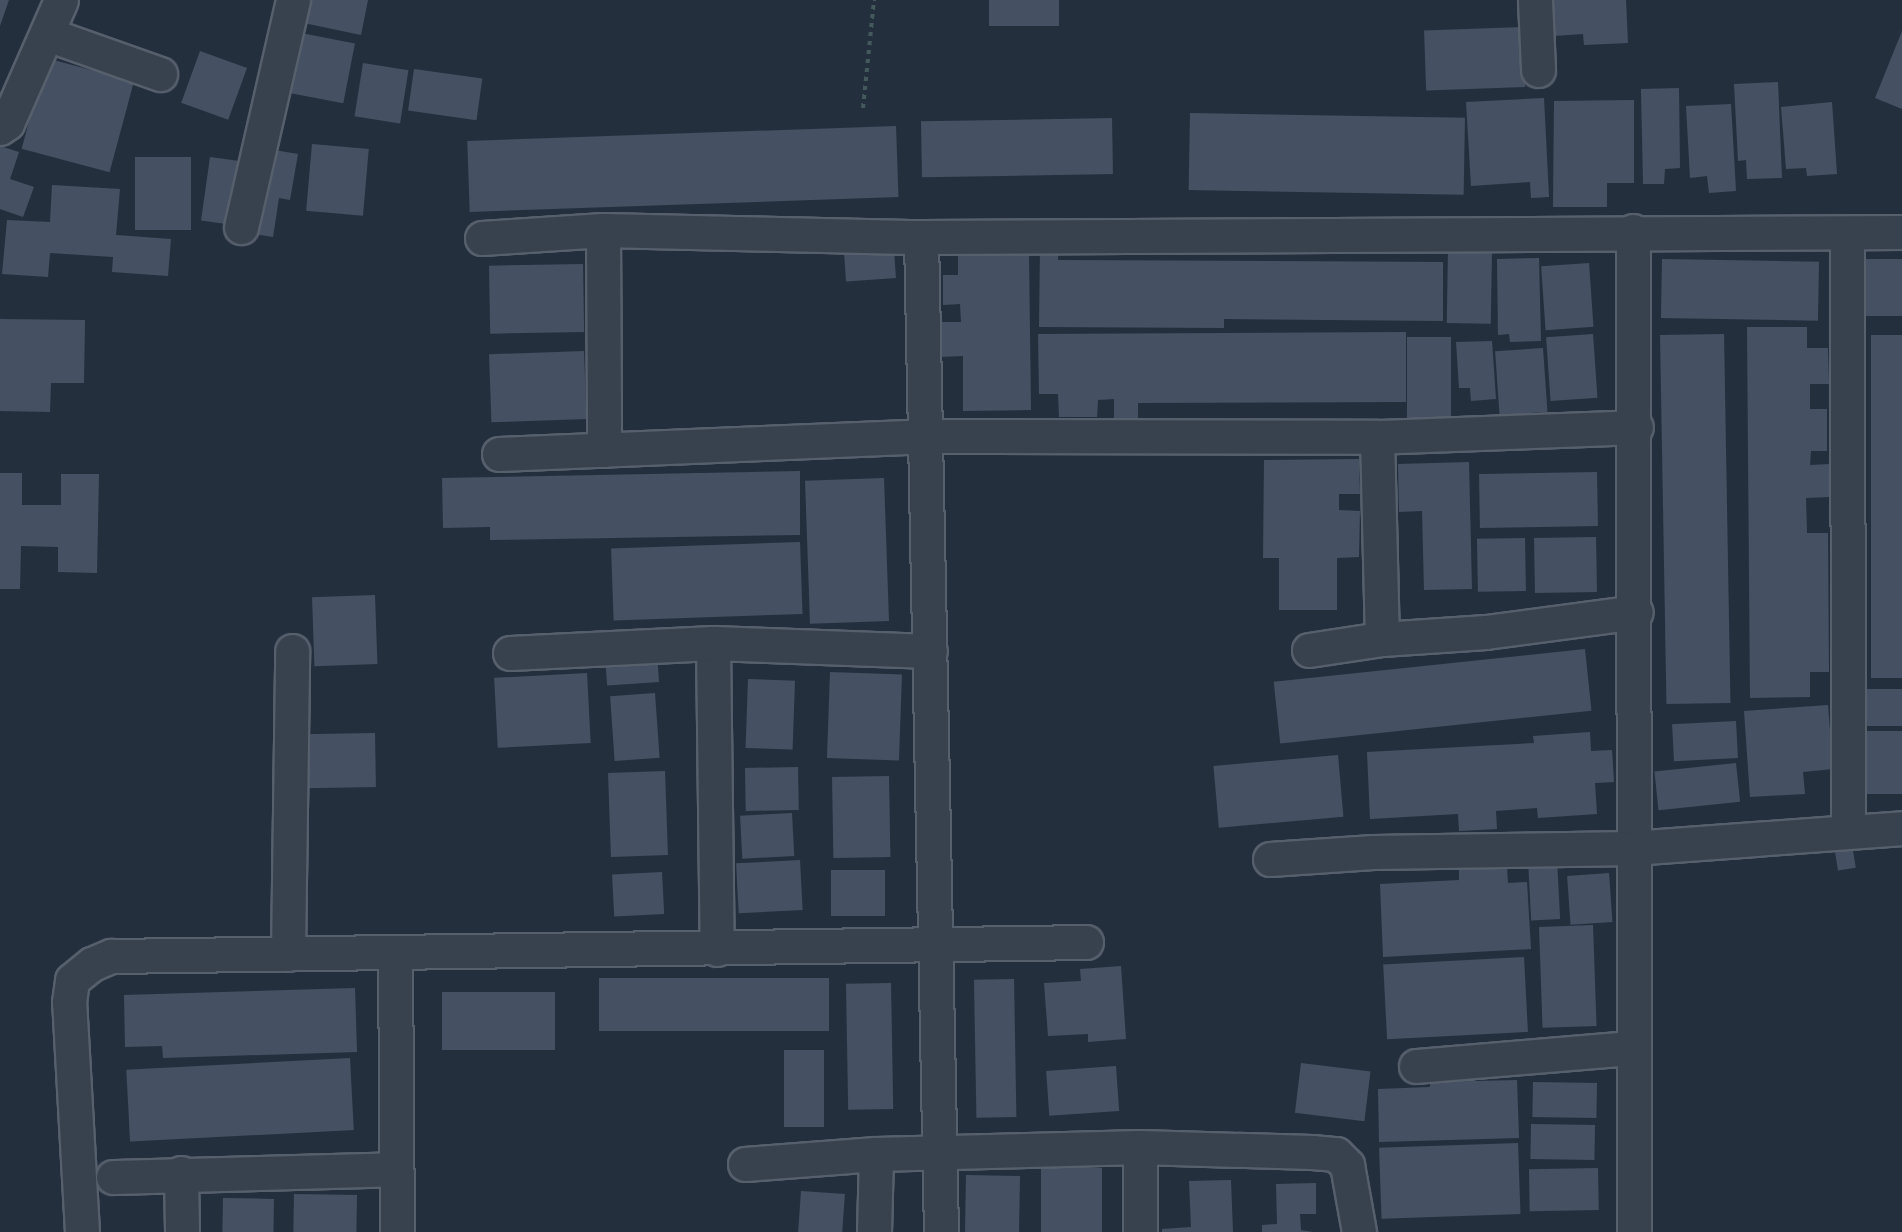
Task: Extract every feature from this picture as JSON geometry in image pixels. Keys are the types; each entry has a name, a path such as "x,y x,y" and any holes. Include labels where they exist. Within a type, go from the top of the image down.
{"street":[{"path":"0,128 7,123 61,0"},
{"path":"241,227 293,0"},
{"path":"1535,0 1538,70"},
{"path":"47,34 160,74"},
{"path":"603,230 604,450"},
{"path":"482,238 603,230 921,237 1633,231 1847,235 1902,232"},
{"path":"1633,231 1636,427 1632,848 1634,1232"},
{"path":"1847,235 1848,831"},
{"path":"921,237 941,1232"},
{"path":"499,454 925,436 1377,438 1636,427"},
{"path":"1377,438 1382,639"},
{"path":"1309,650 1382,639 1486,632 1635,612"},
{"path":"510,653 713,643 930,651"},
{"path":"713,643 717,950"},
{"path":"288,954 292,651"},
{"path":"1270,859 1373,852 1632,848 1902,828"},
{"path":"82,1232 69,1002 72,980 92,964 111,956 717,950 1086,942"},
{"path":"395,953 397,1232"},
{"path":"1416,1066 1632,1048"},
{"path":"1140,1147 1140,1232"},
{"path":"745,1164 876,1154 1140,1147 1336,1154 1347,1165 1359,1232"},
{"path":"874,1232 876,1154"},
{"path":"113,1177 182,1173 396,1168"},
{"path":"182,1173 182,1232"}],"path":[{"path":"863,108 874,0"}],"building":[{"path":"0,0 9,0 0,26"},
{"path":"304,0 368,0 361,35 299,22"},
{"path":"989,0 1059,0 1059,26 989,26"},
{"path":"1552,0 1626,0 1628,43 1584,45 1583,34 1554,36"},
{"path":"1523,27 1525,87 1426,90 1424,30"},
{"path":"1902,31 1902,109 1875,98"},
{"path":"296,32 355,43 343,103 284,92"},
{"path":"200,51 247,68 228,120 181,103"},
{"path":"46,58 134,82 110,172 22,149"},
{"path":"363,63 408,70 400,124 355,116"},
{"path":"414,69 482,79 476,120 408,111"},
{"path":"1778,82 1782,178 1747,179 1746,160 1738,161 1734,84"},
{"path":"1679,88 1680,168 1665,169 1664,184 1643,184 1641,89"},
{"path":"1544,98 1549,197 1531,198 1530,182 1471,186 1466,102"},
{"path":"1634,100 1634,183 1607,183 1607,207 1553,207 1554,101"},
{"path":"1832,102 1837,174 1807,176 1806,168 1786,169 1781,107"},
{"path":"1731,104 1736,191 1709,193 1707,176 1690,178 1686,106"},
{"path":"1190,113 1465,118 1464,195 1189,190"},
{"path":"1112,118 1113,174 922,177 921,121"},
{"path":"896,126 898,197 470,212 467,141"},
{"path":"312,144 369,149 363,216 306,211"},
{"path":"0,146 19,152 10,179 34,187 23,217 0,209"},
{"path":"262,148 298,154 290,200 279,198 273,237 247,233"},
{"path":"135,157 191,157 191,230 135,230"},
{"path":"210,157 245,162 236,225 201,220"},
{"path":"52,185 120,189 116,235 171,239 168,276 112,272 113,257 50,253 48,277 2,274 7,220 50,222"},
{"path":"1040,247 1058,247 1058,260 1443,262 1443,321 1224,319 1224,328 1039,327"},
{"path":"894,250 896,278 846,281 844,253"},
{"path":"1448,251 1492,252 1491,324 1447,323"},
{"path":"1029,253 1031,410 963,411 963,356 940,357 939,322 961,322 960,304 943,305 943,275 958,275 958,254"},
{"path":"1539,258 1541,341 1510,342 1509,334 1498,335 1497,259"},
{"path":"1662,259 1819,262 1818,321 1661,318"},
{"path":"1864,259 1902,259 1902,316 1864,316"},
{"path":"1589,263 1593,327 1546,330 1541,266"},
{"path":"583,264 584,332 490,334 489,266"},
{"path":"0,319 85,320 84,383 51,383 50,412 0,411"},
{"path":"1747,327 1807,327 1807,348 1828,348 1829,384 1810,384 1810,409 1827,409 1827,451 1811,451 1810,465 1830,464 1829,497 1806,498 1807,533 1828,533 1829,672 1810,672 1810,697 1750,698"},
{"path":"1406,332 1406,402 1138,403 1138,425 1114,425 1114,399 1098,400 1097,417 1059,417 1058,394 1039,394 1038,334"},
{"path":"1593,334 1597,398 1551,401 1546,337"},
{"path":"1724,334 1730,703 1666,704 1660,335"},
{"path":"1871,335 1902,335 1902,678 1871,678"},
{"path":"1407,337 1451,337 1451,418 1407,418"},
{"path":"1492,341 1496,399 1471,401 1470,388 1459,388 1456,342"},
{"path":"1543,348 1547,412 1500,415 1495,351"},
{"path":"584,351 586,419 491,422 489,354"},
{"path":"1359,459 1360,494 1339,494 1339,510 1360,511 1359,557 1337,558 1337,610 1279,610 1279,558 1263,558 1264,460"},
{"path":"1469,462 1472,589 1424,590 1422,511 1399,512 1398,464"},
{"path":"800,471 800,535 490,540 490,527 443,528 442,478"},
{"path":"1597,472 1598,526 1480,528 1479,474"},
{"path":"0,473 22,473 22,505 61,505 61,474 99,474 97,573 58,572 58,547 21,546 20,589 0,589"},
{"path":"884,478 889,621 810,624 805,481"},
{"path":"1596,537 1597,592 1535,593 1534,538"},
{"path":"1525,538 1526,591 1478,592 1477,539"},
{"path":"800,542 803,614 614,621 611,549"},
{"path":"375,595 377,664 314,666 312,597"},
{"path":"1585,649 1591,711 1280,743 1274,682"},
{"path":"657,653 659,682 607,686 605,657"},
{"path":"830,672 902,675 899,760 827,758"},
{"path":"587,673 591,743 498,748 494,678"},
{"path":"748,679 795,681 793,750 746,748"},
{"path":"1862,689 1902,689 1902,726 1862,726"},
{"path":"655,693 660,758 615,761 610,696"},
{"path":"1828,705 1833,769 1803,772 1805,794 1750,797 1744,711"},
{"path":"1736,721 1738,758 1674,761 1672,724"},
{"path":"1865,731 1902,731 1902,794 1865,794"},
{"path":"1590,732 1591,751 1612,750 1614,782 1595,783 1597,814 1538,818 1537,808 1496,811 1497,829 1459,831 1458,814 1370,819 1367,752 1534,743 1533,736"},
{"path":"375,733 376,787 304,788 303,734"},
{"path":"1338,755 1343,817 1219,828 1213,766"},
{"path":"1736,763 1740,802 1659,810 1654,772"},
{"path":"798,767 799,810 746,811 745,768"},
{"path":"665,771 668,855 611,857 608,773"},
{"path":"889,776 890,857 833,858 832,777"},
{"path":"792,813 794,856 742,859 740,816"},
{"path":"1852,844 1856,868 1838,871 1834,847"},
{"path":"1557,859 1560,919 1531,920 1528,861"},
{"path":"800,860 803,910 739,913 736,863"},
{"path":"1507,867 1508,883 1527,882 1531,949 1383,957 1380,884 1459,880 1459,870"},
{"path":"831,870 885,870 885,916 831,916"},
{"path":"662,872 664,914 614,917 612,875"},
{"path":"1609,873 1612,922 1571,925 1567,876"},
{"path":"1593,925 1597,1026 1543,1028 1539,927"},
{"path":"1524,957 1528,1032 1387,1039 1383,964"},
{"path":"1121,966 1126,1039 1088,1042 1088,1034 1048,1036 1044,983 1081,981 1080,969"},
{"path":"599,978 829,978 829,1031 599,1031"},
{"path":"1014,979 1016,1117 976,1118 974,980"},
{"path":"891,983 893,1109 848,1110 846,984"},
{"path":"355,988 357,1052 163,1058 162,1046 125,1047 124,995"},
{"path":"442,992 555,992 555,1050 442,1050"},
{"path":"784,1050 824,1050 824,1127 784,1127"},
{"path":"350,1058 354,1130 130,1142 126,1070"},
{"path":"1301,1063 1370,1072 1364,1121 1295,1113"},
{"path":"1116,1066 1119,1111 1049,1116 1046,1071"},
{"path":"1475,1076 1475,1081 1517,1080 1519,1138 1379,1142 1378,1089 1430,1087 1430,1077"},
{"path":"1533,1082 1597,1083 1596,1118 1532,1117"},
{"path":"1531,1124 1595,1125 1594,1160 1530,1159"},
{"path":"1518,1143 1520,1214 1382,1219 1379,1148"},
{"path":"1041,1168 1102,1168 1102,1232 1041,1232"},
{"path":"1598,1168 1599,1210 1530,1211 1529,1169"},
{"path":"966,1175 1020,1176 1019,1232 965,1232"},
{"path":"1231,1180 1233,1232 1162,1232 1162,1229 1191,1227 1189,1181"},
{"path":"1316,1183 1316,1214 1300,1214 1301,1230 1313,1232 1262,1232 1262,1225 1277,1224 1276,1184"},
{"path":"801,1191 845,1194 842,1232 798,1232"},
{"path":"294,1194 357,1195 356,1232 293,1232"},
{"path":"223,1198 274,1199 273,1232 222,1232"}]}
